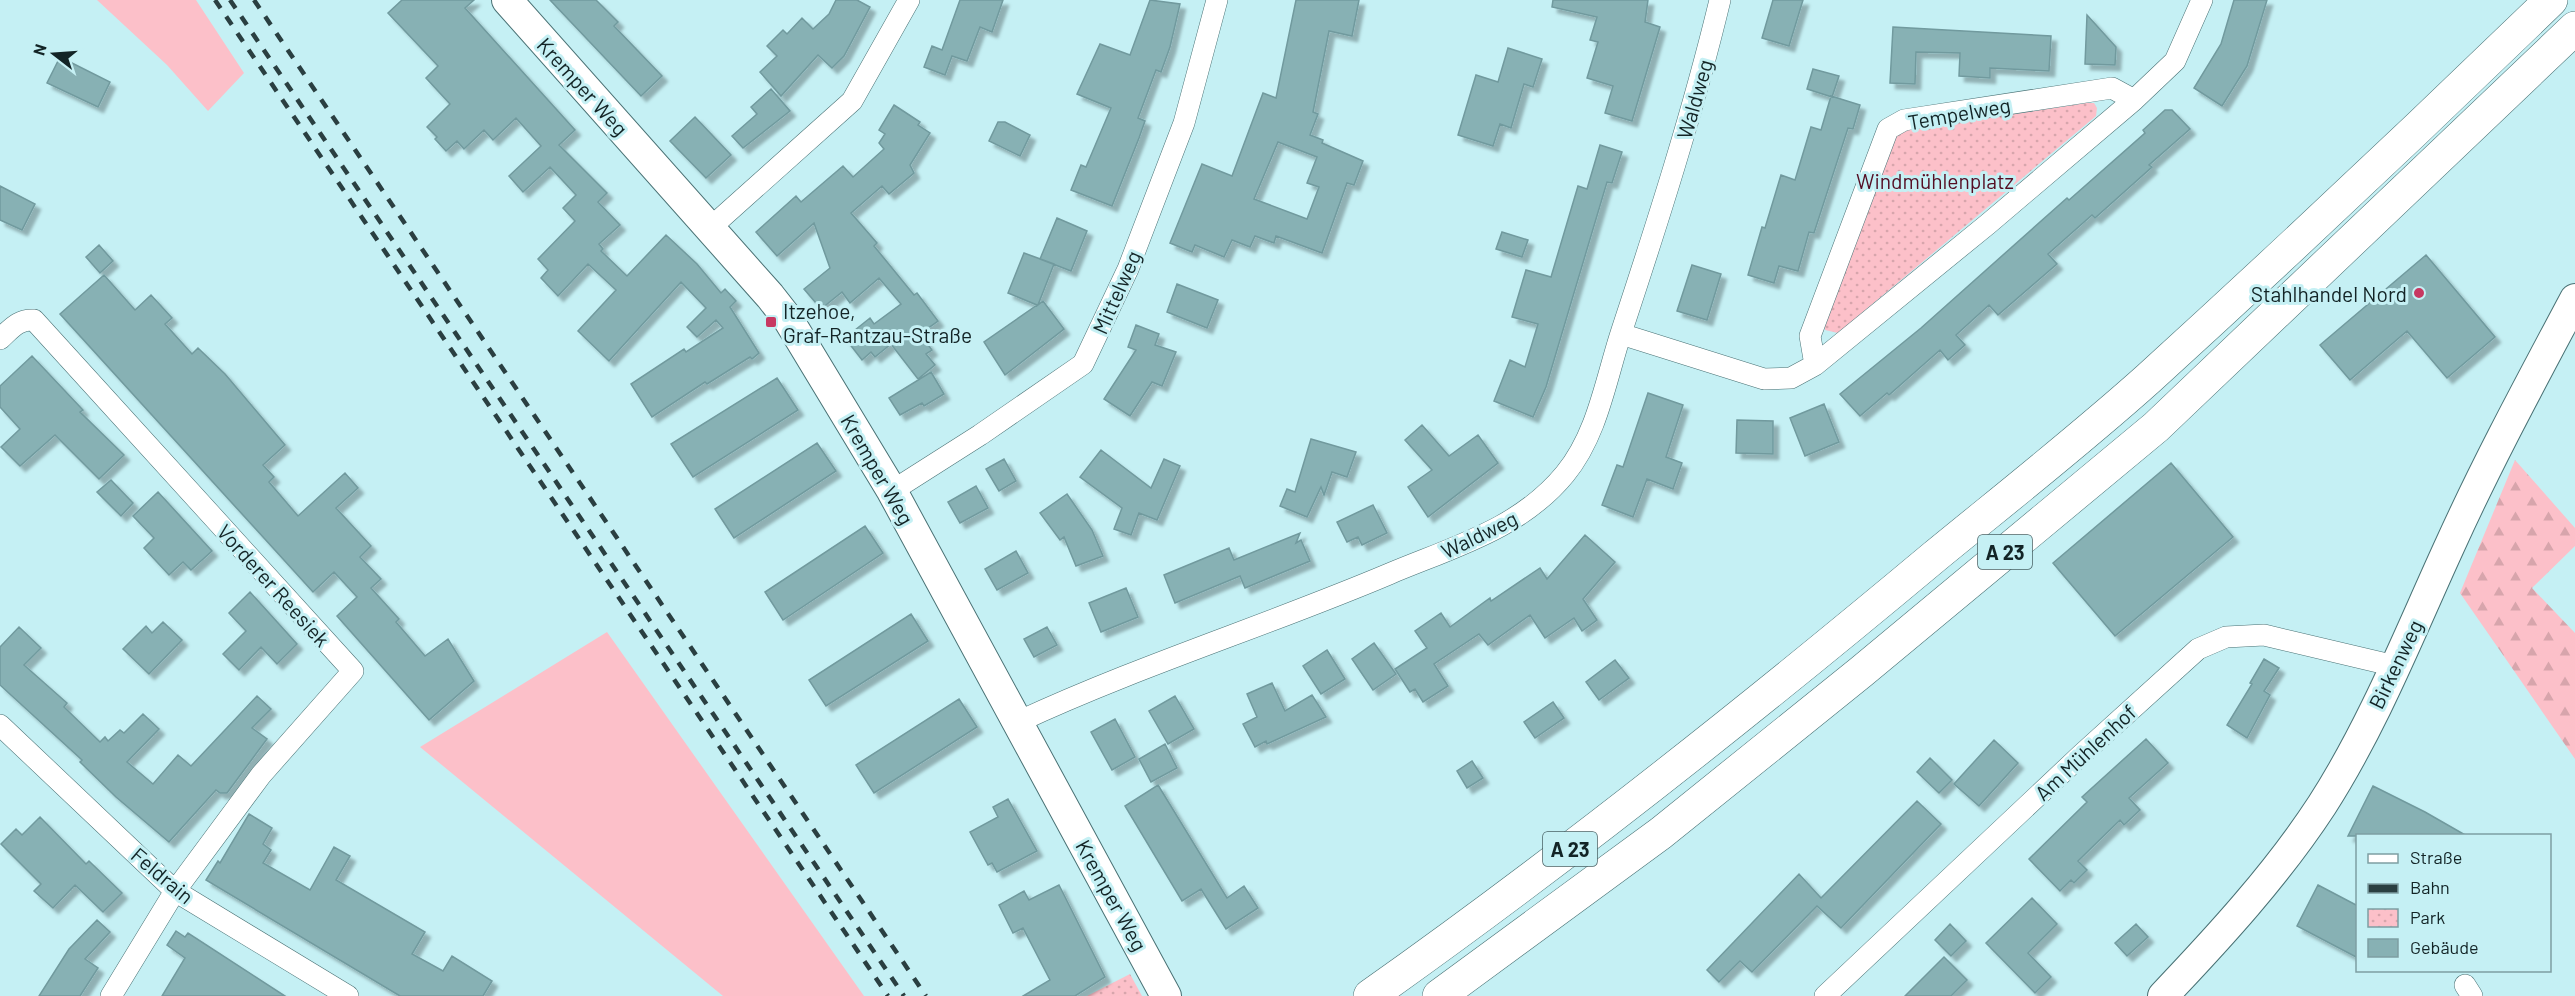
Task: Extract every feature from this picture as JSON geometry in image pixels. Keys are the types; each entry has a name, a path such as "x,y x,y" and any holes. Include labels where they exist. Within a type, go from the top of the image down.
{"highway":[{"name":"A 23","path":"1370,996 1610,820 1766,697 2146,381 2440,107 2551,0"},
{"name":"A 23","path":"1439,996 1661,833 1861,672 2156,427 2575,28"}],"street":[{"name":"Kremper Weg","path":"507,0 788,319 892,491 1167,996"},
{"path":"709,229 852,101 909,0"},
{"name":"Mittelweg","path":"892,491 980,435 1083,364 1128,269 1184,123 1217,0"},
{"name":"Waldweg","path":"1018,722 1084,691 1296,613 1505,526 1537,502 1566,473 1589,435 1662,209 1705,64 1720,0"},
{"path":"1621,334 1764,379 1791,378 1815,365 2134,100 2175,62 2202,0"},
{"name":"Tempelweg","path":"1815,365 1810,336 1888,129 1904,120 2112,88 2134,100"},
{"name":"Birkenweg","path":"2163,996 2266,880 2340,776 2395,666 2450,543 2575,299"},
{"name":"Vorderer Reesiek","path":"0,339 16,323 25,319 34,320 353,671 261,776 175,891"},
{"name":"Am Mühlenhof","path":"1825,996 2080,755 2198,649 2226,637 2264,635 2395,666"},
{"name":"Feldrain","path":"0,725 175,891 348,996"},
{"path":"111,996 175,891"}],"green space":[{"path":"97,0 196,0 244,73 208,111 167,65"},
{"name":"Windmühlenplatz","path":"2094,103 2097,108 2096,116 1838,333 1825,330 1823,320 1892,138 1903,131"},
{"path":"2515,460 2575,528 2575,546 2532,588 2575,633 2575,759 2460,593"},
{"path":"607,632 864,996 723,996 420,747"},
{"path":"1130,974 1142,996 1087,996"}],"building":[{"path":"402,0 474,0 465,8 575,130 559,145 607,193 598,202 620,225 599,244 603,249 601,251 627,276 666,235 697,264 721,293 725,289 736,301 730,307 759,353 707,384 705,382 652,417 631,384 684,349 686,352 723,328 716,320 697,337 687,327 706,308 681,282 609,361 578,331 616,290 588,264 558,296 541,278 548,270 538,259 575,221 563,208 576,195 550,167 523,192 509,176 541,146 516,118 493,140 484,130 464,149 457,141 446,151 435,139 437,137 427,127 450,104 426,78 438,66 388,13"},
{"path":"550,0 596,0 618,22 614,26 662,76 641,96"},
{"path":"836,0 857,0 870,7 844,56 832,68 818,55 781,96 760,72 777,56 767,46 783,30 787,34 802,18 813,29 829,14"},
{"path":"960,0 1003,0 992,32 980,27 967,61 952,56 945,75 924,67 932,46 942,50"},
{"path":"1150,0 1180,4 1170,47 1161,72 1156,70 1138,118 1145,121 1112,206 1071,190 1081,165 1086,167 1111,108 1077,94 1100,44 1130,55"},
{"path":"1296,0 1359,0 1352,36 1329,31 1313,112 1318,114 1310,135 1323,140 1322,143 1363,161 1354,185 1347,183 1322,253 1276,236 1274,243 1255,236 1250,247 1232,240 1224,257 1195,245 1192,252 1170,243 1202,164 1232,176 1263,93 1276,98","holes":["1278,142 1317,157 1307,183 1319,187 1307,219 1254,199"]},
{"path":"1553,0 1648,0 1645,22 1660,27 1632,121 1605,113 1613,86 1587,78 1598,42 1590,40 1597,17 1552,7"},
{"path":"1773,0 1803,0 1789,46 1762,38"},
{"path":"2234,0 2267,0 2247,66 2222,106 2194,88 2221,44"},
{"path":"2087,15 2116,47 2115,65 2085,64"},
{"path":"1893,27 2051,36 2049,71 1990,68 1990,78 1959,76 1960,53 1916,52 1915,84 1890,83"},
{"path":"1508,48 1542,59 1533,87 1524,84 1511,128 1500,124 1493,146 1458,135 1476,75 1498,82"},
{"path":"60,57 110,82 98,107 47,83"},
{"path":"1813,69 1839,76 1832,97 1807,89"},
{"path":"771,89 790,111 743,148 732,136 757,114 751,107"},
{"path":"1831,96 1860,105 1853,129 1848,128 1814,233 1809,232 1798,271 1779,266 1774,283 1748,275 1781,175 1795,180 1811,127 1821,130"},
{"path":"894,105 920,122 918,125 930,133 910,165 914,173 889,194 882,186 851,213 877,243 874,246 914,295 917,293 938,321 920,334 932,350 926,354 935,365 918,379 891,344 875,357 871,352 862,360 845,338 870,318 874,324 901,304 879,278 850,303 842,292 821,309 804,289 830,268 814,223 777,256 756,232 796,196 801,202 843,166 853,177 884,149 879,143 885,134 879,130"},
{"path":"2165,110 2172,110 2190,129 2095,218 2092,215 2048,254 2057,264 1998,315 1989,305 1956,335 1965,345 1948,360 1940,350 1889,395 1887,393 1860,416 1840,394 1921,328 2067,198 2069,200 2145,133 2143,130"},
{"path":"695,117 731,155 706,178 670,141"},
{"path":"998,122 1005,122 1030,135 1020,156 989,141"},
{"path":"1600,145 1622,152 1612,183 1607,182 1546,387 1533,417 1494,401 1510,360 1525,367 1538,324 1512,317 1526,270 1551,277 1578,186 1587,189"},
{"path":"0,186 35,204 22,230 0,220"},
{"path":"1057,218 1087,231 1071,271 1040,259"},
{"path":"1502,232 1528,240 1522,257 1496,249"},
{"path":"99,245 113,261 100,273 86,257"},
{"path":"1024,253 1054,264 1038,305 1043,301 1064,329 1005,375 984,342 1037,305 1008,293"},
{"name":"Stahlhandel Nord","path":"2426,255 2495,337 2447,378 2407,331 2350,380 2320,345"},
{"path":"1692,265 1721,274 1707,320 1677,311"},
{"path":"104,275 135,310 151,295 172,318 165,324 192,354 198,348 225,374 285,445 263,465 274,477 269,482 298,516 345,473 358,488 336,508 371,546 360,557 381,579 371,588 399,619 396,622 425,656 448,639 474,681 429,720 337,616 357,597 334,572 313,592 60,314"},
{"path":"1177,284 1218,300 1207,328 1167,312"},
{"path":"1136,325 1159,334 1155,345 1176,352 1162,386 1152,382 1130,416 1104,399 1136,350 1128,347"},
{"path":"32,356 83,410 80,412 124,455 99,479 55,435 20,466 1,447 20,429 0,407 0,386"},
{"path":"931,372 944,394 924,406 922,403 900,415 889,398"},
{"path":"777,378 798,410 693,477 671,444"},
{"path":"1648,393 1683,405 1666,457 1682,463 1673,489 1647,479 1633,517 1602,505 1617,465 1623,467"},
{"path":"1824,404 1839,442 1805,456 1790,418"},
{"path":"1737,420 1773,421 1773,454 1736,453"},
{"path":"1422,425 1449,456 1478,435 1498,463 1428,517 1408,487 1432,470 1405,440"},
{"path":"1311,439 1356,452 1347,477 1332,472 1324,495 1321,487 1307,517 1280,506 1287,489 1295,492"},
{"path":"817,443 836,471 734,538 715,509"},
{"path":"1101,450 1151,488 1164,459 1180,466 1157,520 1139,513 1131,535 1114,529 1122,508 1080,477"},
{"path":"1004,459 1016,481 999,491 986,469"},
{"path":"2171,463 2233,537 2115,636 2053,563"},
{"path":"111,480 133,503 121,516 97,492"},
{"path":"976,486 988,508 960,523 948,502"},
{"path":"158,492 212,551 191,570 183,562 169,575 144,548 154,538 133,516"},
{"path":"1067,494 1092,530 1103,556 1076,566 1064,537 1060,540 1040,513"},
{"path":"1373,505 1387,533 1362,545 1358,537 1347,542 1337,522"},
{"path":"865,526 883,553 783,620 765,592"},
{"path":"1300,533 1296,543 1301,540 1310,561 1245,588 1240,576 1175,603 1164,575 1229,548 1234,560"},
{"path":"1585,535 1615,562 1583,599 1597,620 1582,631 1574,618 1545,638 1530,615 1488,645 1479,634 1434,664 1448,686 1423,702 1415,689 1410,692 1395,669 1427,648 1415,631 1441,613 1450,627 1490,598 1491,601 1540,568 1547,579"},
{"path":"1016,551 1028,573 997,590 985,569"},
{"path":"1126,588 1138,617 1101,632 1089,603"},
{"path":"250,592 297,644 277,664 261,647 239,670 223,654 246,631 229,613"},
{"path":"911,614 928,641 826,706 809,680"},
{"path":"163,622 182,640 149,674 123,649 146,626 152,633"},
{"path":"19,627 41,648 24,665 67,703 64,707 100,742 105,737 108,741 120,730 124,733 143,714 159,729 127,762 153,784 178,755 191,766 257,696 271,709 252,728 267,739 227,793 220,793 216,790 169,842 116,797 80,762 82,760 0,685 0,647"},
{"path":"1047,627 1057,645 1034,657 1024,639"},
{"path":"1374,643 1396,674 1373,690 1352,659"},
{"path":"1327,650 1345,679 1321,694 1303,666"},
{"path":"2264,659 2279,668 2264,691 2270,695 2247,738 2227,725"},
{"path":"1615,660 1629,678 1599,700 1586,682"},
{"path":"1272,683 1285,711 1312,695 1326,717 1267,744 1266,741 1255,747 1243,724 1257,717 1247,694"},
{"path":"1175,696 1194,729 1168,744 1149,711"},
{"path":"959,699 977,727 874,793 856,765"},
{"path":"1553,702 1564,718 1535,738 1524,722"},
{"path":"1115,719 1135,757 1112,770 1091,732"},
{"path":"2146,739 2168,763 2129,798 2140,810 2124,825 2120,820 2078,861 2087,870 2074,883 2071,880 2060,891 2029,859 2087,802 2082,797"},
{"path":"1994,740 2018,763 1979,806 1954,784"},
{"path":"1165,744 1177,768 1151,782 1139,759"},
{"path":"1930,758 1952,780 1939,793 1917,772"},
{"path":"1472,761 1483,778 1467,788 1457,771"},
{"path":"1158,785 1227,898 1244,886 1258,908 1226,929 1201,889 1182,901 1125,806"},
{"path":"2373,786 2464,834 2356,834 2356,836 2348,836"},
{"path":"1008,799 1037,851 997,872 992,863 988,865 970,832 998,817 993,807"},
{"path":"1917,801 1941,824 1841,928 1817,906 1752,972 1740,961 1719,982 1707,970 1799,874 1821,898"},
{"path":"249,814 272,828 263,844 271,850 263,863 310,890 334,847 350,856 336,880 425,932 412,954 443,971 452,956 492,981 483,996 400,996 206,880 218,861 220,863"},
{"path":"40,817 86,864 89,861 122,893 103,912 75,885 53,908 34,891 41,884 1,844 16,829 22,835"},
{"path":"1059,885 1105,977 1075,996 1023,996 1050,980 1023,928 1013,933 999,905 1024,891 1029,900"},
{"path":"2318,885 2356,905 2356,957 2297,926"},
{"path":"2032,898 2057,924 2028,953 2051,977 2035,993 1986,943"},
{"path":"97,920 110,932 85,959 98,968 80,996 39,996 69,949"},
{"path":"1950,924 1966,941 1951,956 1935,940"},
{"path":"2136,924 2148,937 2127,956 2115,943"},
{"path":"176,931 185,937 188,933 285,996 162,996 185,958 167,945"},
{"path":"1944,957 1967,980 1951,996 1905,996"}],"railway":[{"path":"215,0 888,996"},
{"path":"230,0 904,996"},
{"path":"254,0 926,996"}],"place":[{"name":"Stahlhandel Nord","path":"2419,293"},
{"name":"Itzehoe, Graf-Rantzau-Straße","path":"771,322"}]}
